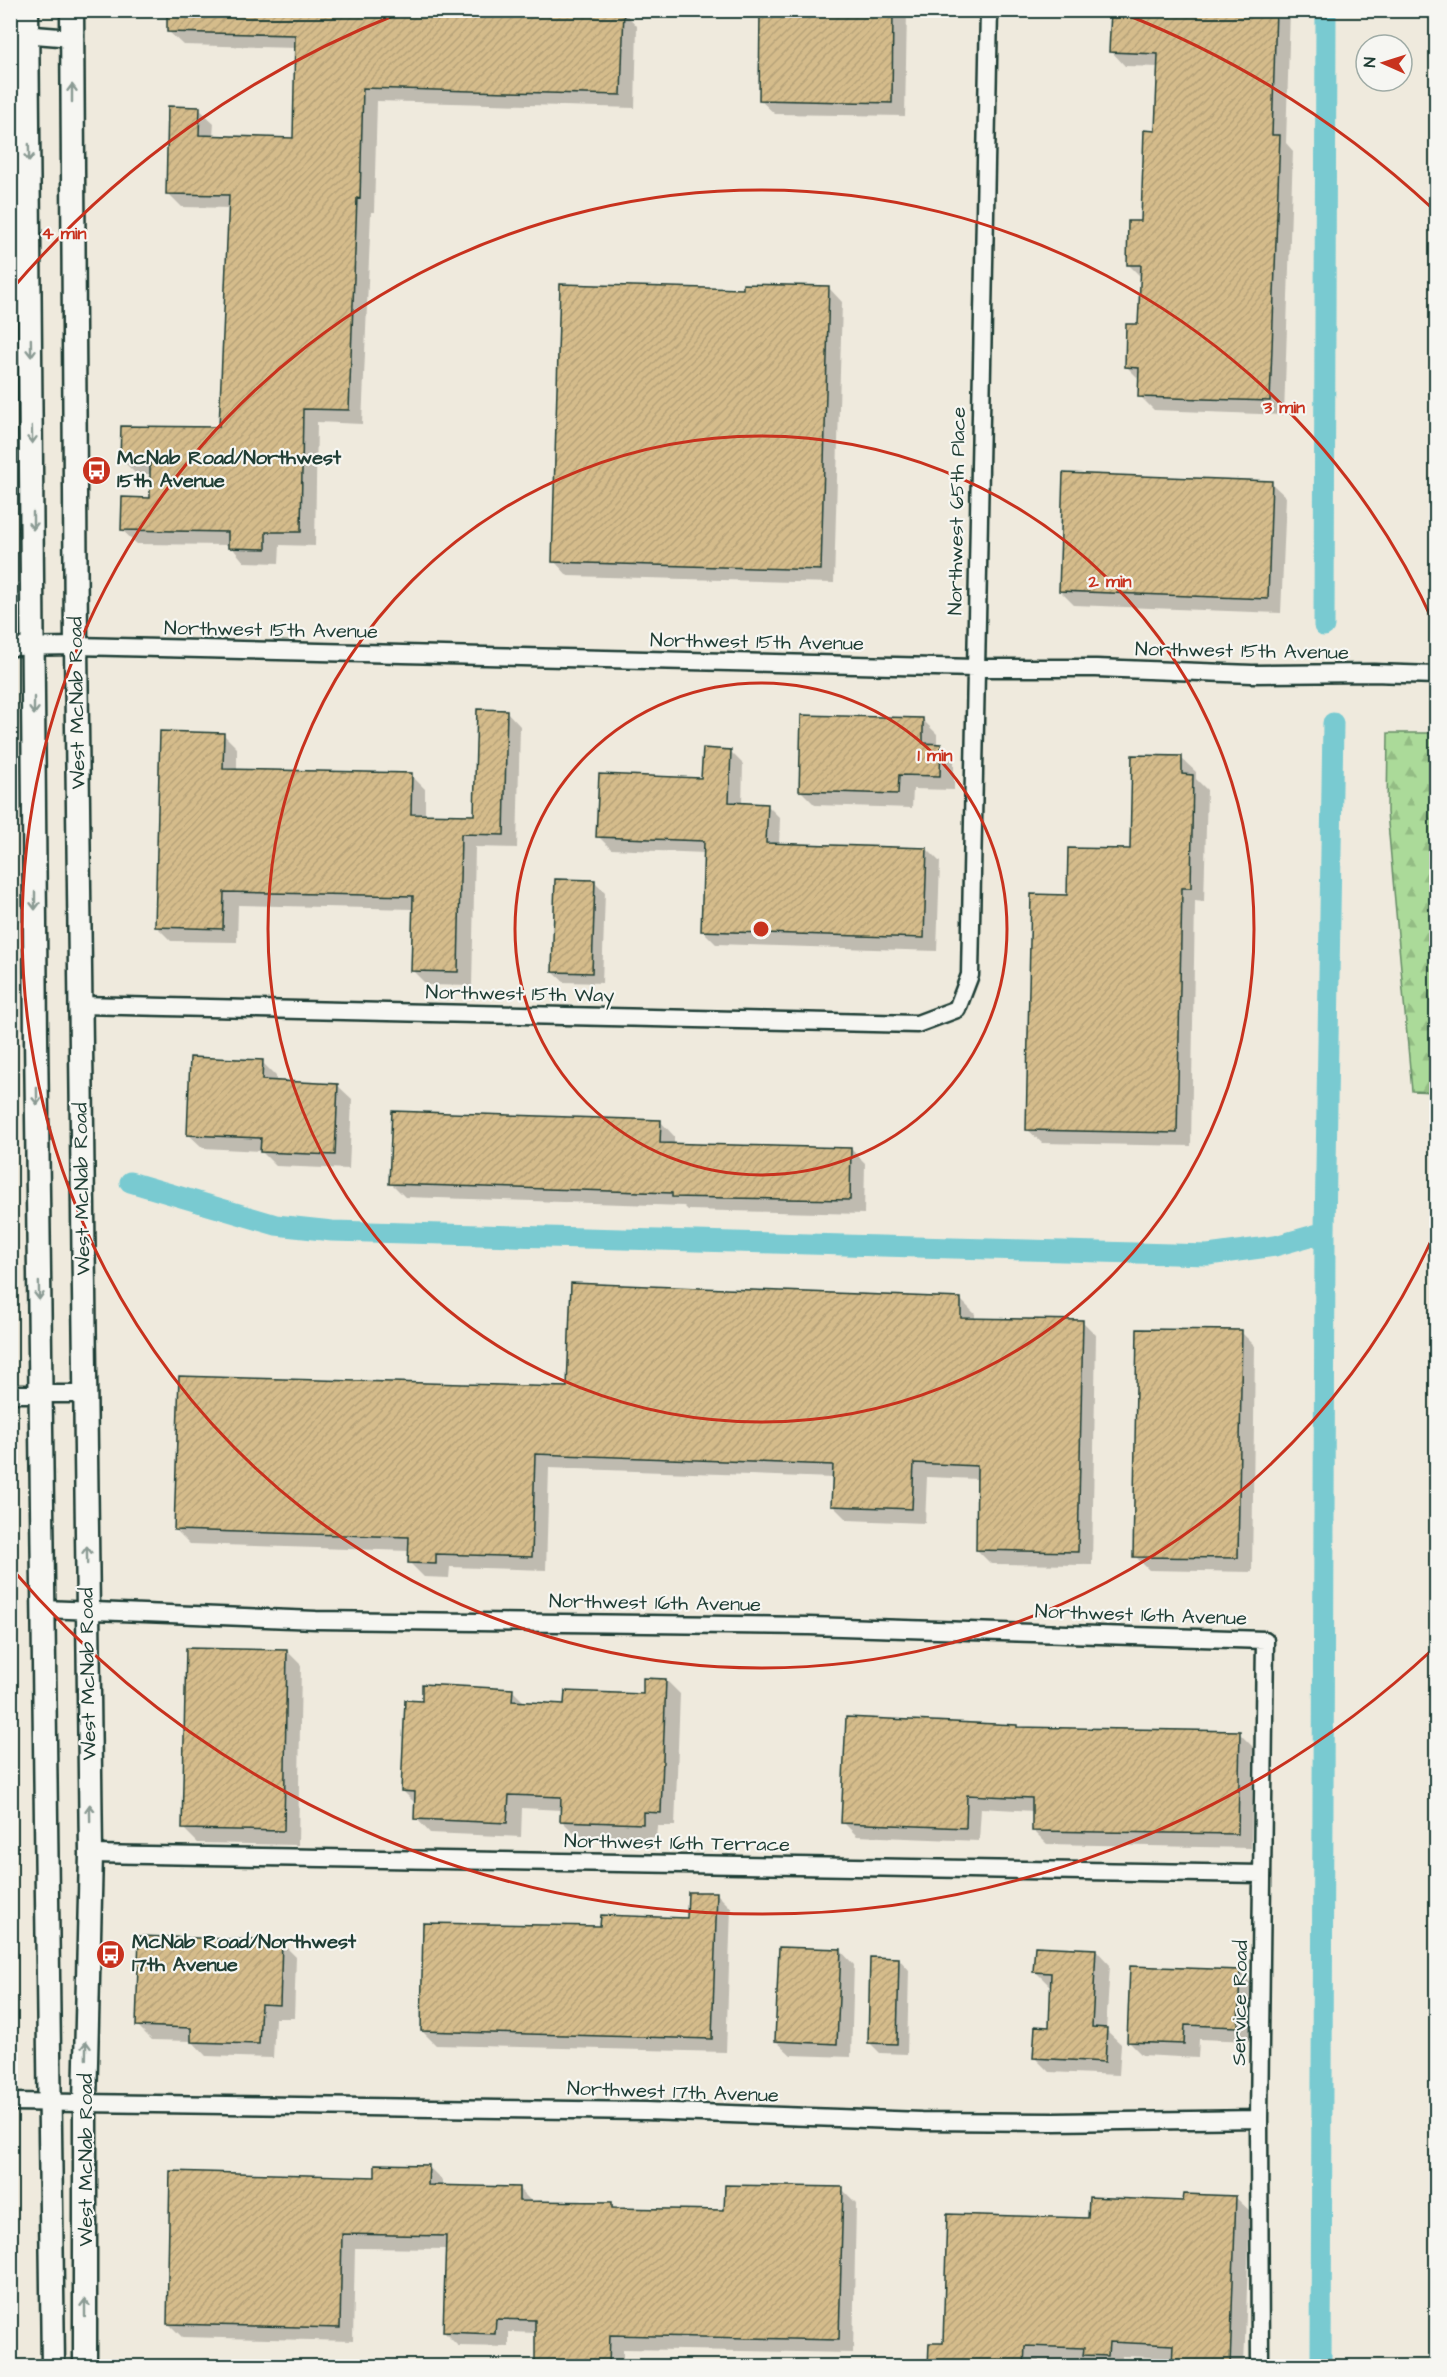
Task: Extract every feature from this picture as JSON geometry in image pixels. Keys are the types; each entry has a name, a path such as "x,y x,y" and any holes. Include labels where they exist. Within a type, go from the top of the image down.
{"main road":[{"name":"West McNab Road","path":"72,10 76,646 91,1854 85,2103 85,2367"},
{"name":"West McNab Road","path":"22,25 34,648 40,1394 52,2367"}],"street":[{"name":"Northwest 65th Place","path":"957,1010 970,975 988,10"},
{"path":"22,25 72,38"},
{"name":"Northwest 15th Avenue","path":"10,647 76,646 975,668 1095,668 1252,674 1437,675"},
{"name":"Northwest 15th Way","path":"80,1005 917,1024 957,1010"},
{"path":"10,1394 85,1394"},
{"name":"Northwest 16th Avenue","path":"44,1609 316,1620 809,1626 1265,1640"},
{"name":"Service Road","path":"1260,2367 1259,2119 1265,1640"},
{"name":"Northwest 16th Terrace","path":"91,1854 1262,1874"},
{"name":"Northwest 17th Avenue","path":"10,2102 646,2110 921,2121 1259,2119"}],"green space":[{"path":"1388,733 1436,733 1436,1092 1412,1091 1387,812"}],"building":[{"path":"167,10 624,10 621,95 363,88 360,199 357,198 349,410 303,409 301,532 266,532 266,549 228,548 228,532 121,530 122,497 150,498 150,461 120,460 121,426 219,427 229,195 166,194 168,106 200,107 199,135 293,138 295,35 167,32"},
{"path":"760,10 893,10 892,103 759,100"},
{"path":"1111,10 1276,10 1272,135 1280,135 1270,401 1138,397 1139,368 1125,367 1126,324 1138,324 1141,265 1127,265 1128,221 1141,221 1144,130 1155,131 1158,54 1109,52"},
{"path":"560,284 743,289 743,284 829,286 821,570 552,562"},
{"path":"1063,473 1272,481 1268,599 1059,591"},
{"path":"477,709 507,710 504,835 461,834 458,972 411,971 413,896 224,892 223,929 155,927 160,731 224,733 223,769 412,773 411,814 474,815"},
{"path":"801,715 923,718 923,743 941,744 940,776 899,775 898,794 799,791"},
{"path":"703,748 731,750 729,802 768,804 766,843 927,848 924,938 701,931 704,841 596,837 599,774 701,778"},
{"path":"1132,755 1182,756 1182,774 1193,775 1191,888 1182,888 1177,1133 1026,1130 1031,894 1067,895 1068,848 1130,849"},
{"path":"555,879 595,880 592,973 552,972"},
{"path":"190,1057 263,1060 262,1080 338,1084 335,1155 260,1152 261,1138 187,1135"},
{"path":"392,1111 661,1120 660,1143 851,1148 850,1200 672,1197 672,1193 389,1184"},
{"path":"571,1283 961,1298 961,1318 1083,1320 1078,1552 976,1550 977,1466 914,1463 912,1509 831,1506 833,1465 535,1454 532,1557 436,1554 436,1564 408,1563 409,1537 174,1530 179,1376 567,1387"},
{"path":"1137,1329 1242,1330 1238,1558 1133,1557"},
{"path":"186,1648 287,1650 284,1831 182,1829"},
{"path":"643,1678 666,1679 661,1813 643,1812 643,1824 560,1821 561,1797 509,1795 507,1823 414,1819 415,1792 401,1791 405,1700 422,1701 422,1684 513,1689 512,1701 564,1704 565,1691 643,1694"},
{"path":"846,1717 1017,1725 1017,1727 1240,1731 1238,1834 1032,1831 1032,1798 967,1795 966,1828 841,1823"},
{"path":"688,1892 717,1892 712,2039 421,2031 423,1923 600,1926 601,1915 687,1918"},
{"path":"139,1936 282,1941 280,2005 261,2004 259,2044 191,2042 191,2028 136,2026"},
{"path":"1035,1946 1096,1949 1092,2027 1107,2028 1105,2062 1033,2058 1035,2026 1049,2027 1051,1973 1033,1972"},
{"path":"779,1947 841,1949 837,2044 775,2041"},
{"path":"870,1957 899,1958 897,2044 868,2043"},
{"path":"1130,1966 1240,1970 1238,2027 1185,2025 1184,2044 1127,2042"},
{"path":"375,2164 429,2165 428,2185 519,2187 519,2201 612,2202 612,2208 724,2210 725,2185 843,2187 839,2340 610,2335 609,2364 535,2363 535,2320 496,2319 495,2334 443,2332 446,2236 342,2234 340,2328 167,2324 170,2171 375,2177"},
{"path":"1184,2194 1236,2196 1230,2367 1172,2367 1173,2345 1109,2342 1108,2356 1083,2355 1084,2348 1025,2346 1024,2367 928,2367 929,2343 943,2343 947,2214 1088,2218 1089,2197 1183,2201"}],"waterway":[{"path":"1324,626 1326,10"},
{"path":"1321,2366 1325,1232 1333,723"},
{"path":"130,1182 276,1225 332,1231 1208,1255 1275,1246 1325,1232"}],"place":[{"name":"McNab Road/Northwest 15th Avenue","path":"96,470"},
{"name":"McNab Road/Northwest 17th Avenue","path":"111,1954"}]}
